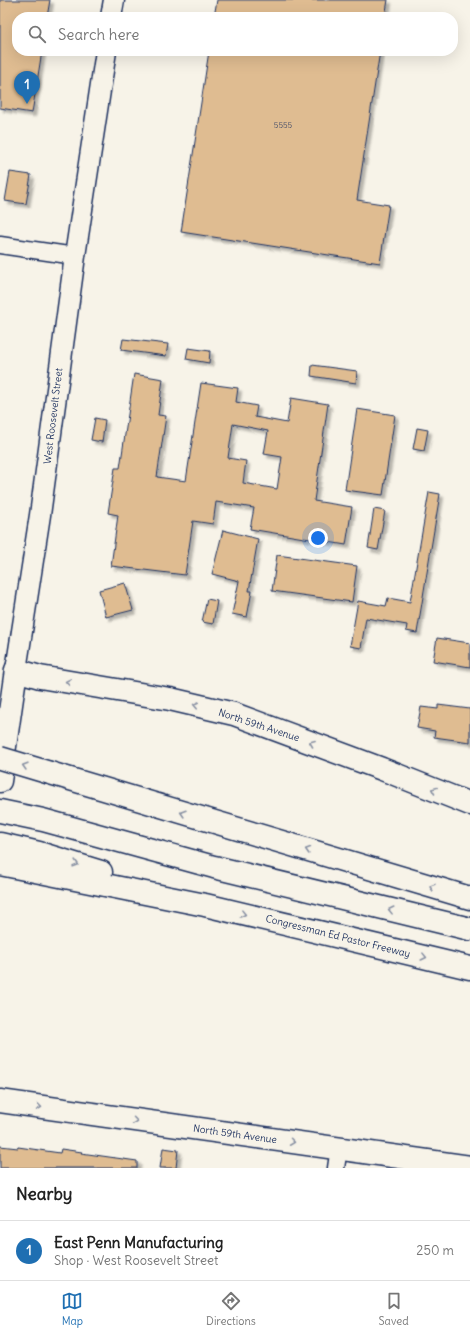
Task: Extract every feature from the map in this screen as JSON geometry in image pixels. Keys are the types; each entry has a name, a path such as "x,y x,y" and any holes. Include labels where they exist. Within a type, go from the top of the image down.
{"main road":[{"name":"West Roosevelt Street","path":"0,781 16,670"},
{"name":"North 59th Avenue","path":"16,670 40,677 170,699 234,714 382,769 470,804"},
{"path":"0,758 470,898"},
{"path":"0,811 38,852"},
{"path":"0,824 38,852 205,905"},
{"path":"0,844 38,852 205,905"},
{"path":"0,879 38,852"},
{"path":"0,864 38,852 214,867 470,929"},
{"name":"Congressman Ed Pastor Freeway","path":"205,905 470,968"},
{"name":"North 59th Avenue","path":"0,1101 337,1158 470,1167"}],"street":[{"path":"112,12 114,0"},
{"name":"West Roosevelt Street","path":"16,670 40,515 75,256 105,56"},
{"path":"0,245 75,256"}],"building":[{"path":"0,0 50,0 48,12 12,12 12,56 41,56 32,113 0,108"},
{"path":"217,0 388,0 386,12 215,12"},
{"path":"208,56 379,56 357,200 389,205 380,263 181,232"},
{"path":"10,172 31,175 26,204 5,201"},
{"path":"123,339 168,344 166,356 121,350"},
{"path":"188,348 210,351 209,363 186,359"},
{"path":"312,365 357,371 356,383 311,376"},
{"path":"134,374 163,379 158,415 166,416 157,477 186,481 201,383 238,388 236,402 257,406 255,417 287,423 291,398 328,404 314,501 352,507 346,545 250,529 254,508 216,502 213,524 193,521 185,575 111,566 118,515 108,513 115,468 120,468","holes":["233,424 268,431 264,454 282,457 277,489 243,483 246,461 228,458"]},
{"path":"357,409 395,415 383,495 345,490"},
{"path":"95,418 105,420 102,442 91,440"},
{"path":"417,428 428,430 424,451 413,449"},
{"path":"429,492 440,494 417,633 406,631 407,625 366,618 361,648 350,646 358,601 386,606 388,598 410,602"},
{"path":"374,509 385,511 378,550 368,548"},
{"path":"223,530 258,539 249,591 252,591 247,617 232,614 239,581 212,574"},
{"path":"277,555 357,566 352,602 272,591"},
{"path":"125,583 133,610 106,617 99,590"},
{"path":"207,599 217,601 213,624 202,622"},
{"path":"437,638 470,643 470,667 433,661"},
{"path":"438,705 470,709 470,742 434,737 435,731 417,728 421,707 438,709"},
{"path":"0,1146 60,1153 61,1149 82,1152 81,1153 137,1161 137,1168 0,1168"},
{"path":"163,1148 178,1150 176,1168 160,1168"}],"place":[{"name":"East Penn Manufacturing","path":"27,104"}]}
